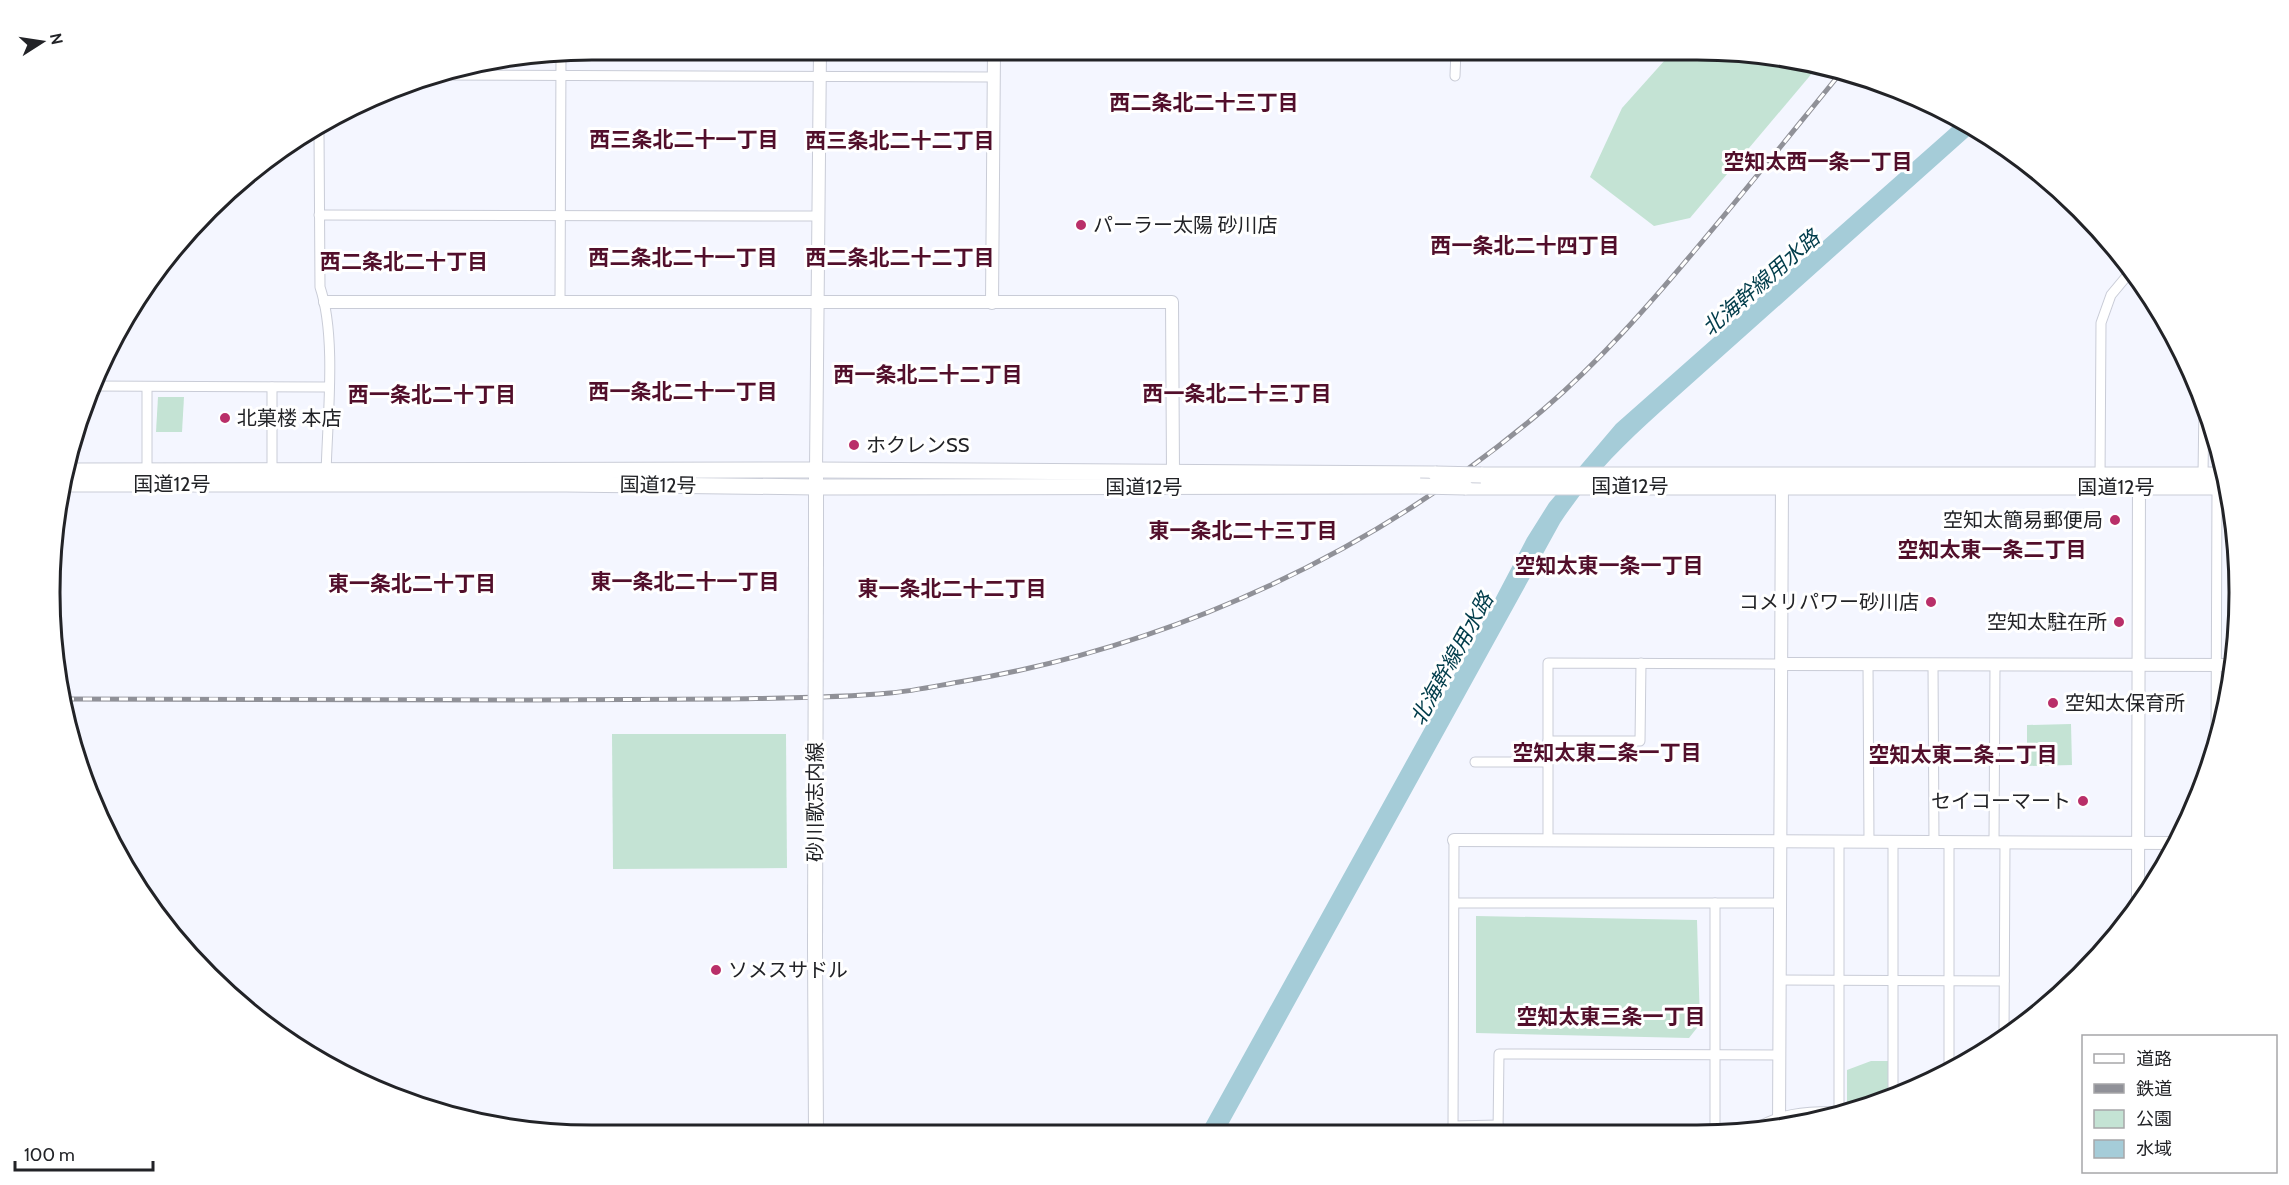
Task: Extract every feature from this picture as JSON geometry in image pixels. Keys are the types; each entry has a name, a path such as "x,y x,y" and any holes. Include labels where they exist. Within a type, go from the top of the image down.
{"highway":[{"name":"国道12号","path":"71,483 147,478 326,478 816,470 1436,474 1552,480 2218,483"},
{"name":"国道12号","path":"74,472 147,478"},
{"name":"国道12号","path":"2139,481 2203,476 2217,481"},
{"name":"国道12号","path":"326,478 816,487 1465,487 1552,480"}],"main road":[{"name":"砂川歌志内線","path":"816,470 816,1125"}],"street":[{"path":"816,470 820,60"},
{"path":"992,303 994,60"},
{"path":"1455,76 1456,60"},
{"path":"560,302 561,61"},
{"path":"468,75 994,77"},
{"path":"319,136 320,287 325,302 328,334 326,478"},
{"path":"319,215 819,216"},
{"path":"2100,481 2101,323 2111,296 2126,278"},
{"path":"325,302 1172,302 1173,473"},
{"path":"102,387 328,387"},
{"path":"147,387 147,478"},
{"path":"272,387 272,478"},
{"path":"2203,476 2204,430"},
{"path":"1779,1118 1782,481"},
{"path":"2138,889 2139,481"},
{"path":"2216,709 2222,509"},
{"path":"1548,841 1548,663 2224,665"},
{"path":"1548,741 1640,741 1641,663"},
{"path":"1868,664 1869,842"},
{"path":"1934,664 1934,842"},
{"path":"1995,664 2004,1027"},
{"path":"1475,762 1548,762"},
{"path":"1454,1125 1454,840 2166,843"},
{"path":"1839,842 1839,1106"},
{"path":"1893,842 1893,1087"},
{"path":"1949,842 1949,1061"},
{"path":"1455,903 1780,903"},
{"path":"1715,903 1715,1124"},
{"path":"1780,980 2004,981"},
{"path":"1498,1125 1499,1054 1780,1055"}],"green space":[{"path":"1665,60 1731,61 1812,73 1690,218 1654,226 1590,177 1622,108"},
{"path":"158,397 184,397 182,432 156,432"},
{"path":"2071,724 2072,765 2027,766 2027,725"},
{"path":"612,734 786,734 787,868 613,869"},
{"path":"1476,916 1697,920 1700,1024 1689,1038 1476,1033"},
{"path":"1871,1061 1889,1061 1889,1088 1847,1103 1847,1070"}],"water":[{"path":"1953,126 1970,135 1646,424 1619,450 1571,507 1560,523 1228,1125 1205,1125 1474,639 1527,538 1549,503 1616,424"}],"railway":[{"path":"71,699 578,700 870,695 959,682 1039,666 1118,644 1195,617 1270,585 1343,548 1413,506 1480,460 1544,409 1604,352 1660,291 1836,79"}],"place":[{"name":"パーラー太陽 砂川店","path":"1081,225"},
{"name":"北菓楼 本店","path":"225,418"},
{"name":"ホクレンSS","path":"854,445"},
{"name":"空知太簡易郵便局","path":"2115,520"},
{"name":"コメリパワー砂川店","path":"1931,602"},
{"name":"空知太駐在所","path":"2119,622"},
{"name":"空知太保育所","path":"2053,703"},
{"name":"セイコーマート","path":"2083,801"},
{"name":"ソメスサドル","path":"716,970"}],"district":[{"name":"西二条北二十三丁目","path":"1204,103"},
{"name":"西三条北二十一丁目","path":"684,140"},
{"name":"西三条北二十二丁目","path":"900,141"},
{"name":"空知太西一条一丁目","path":"1818,162"},
{"name":"西一条北二十四丁目","path":"1525,246"},
{"name":"西二条北二十一丁目","path":"683,258"},
{"name":"西二条北二十二丁目","path":"900,258"},
{"name":"西二条北二十丁目","path":"404,262"},
{"name":"西一条北二十二丁目","path":"928,375"},
{"name":"西一条北二十一丁目","path":"683,392"},
{"name":"西一条北二十三丁目","path":"1237,394"},
{"name":"西一条北二十丁目","path":"432,395"},
{"name":"東一条北二十三丁目","path":"1243,531"},
{"name":"空知太東一条二丁目","path":"1992,550"},
{"name":"空知太東一条一丁目","path":"1609,566"},
{"name":"東一条北二十一丁目","path":"685,582"},
{"name":"東一条北二十丁目","path":"412,584"},
{"name":"東一条北二十二丁目","path":"952,589"},
{"name":"空知太東二条一丁目","path":"1607,753"},
{"name":"空知太東二条二丁目","path":"1963,755"},
{"name":"空知太東三条一丁目","path":"1611,1017"}],"water label":[{"name":"北海幹線用水路","path":"1761,283"},
{"name":"北海幹線用水路","path":"1452,659"}]}
